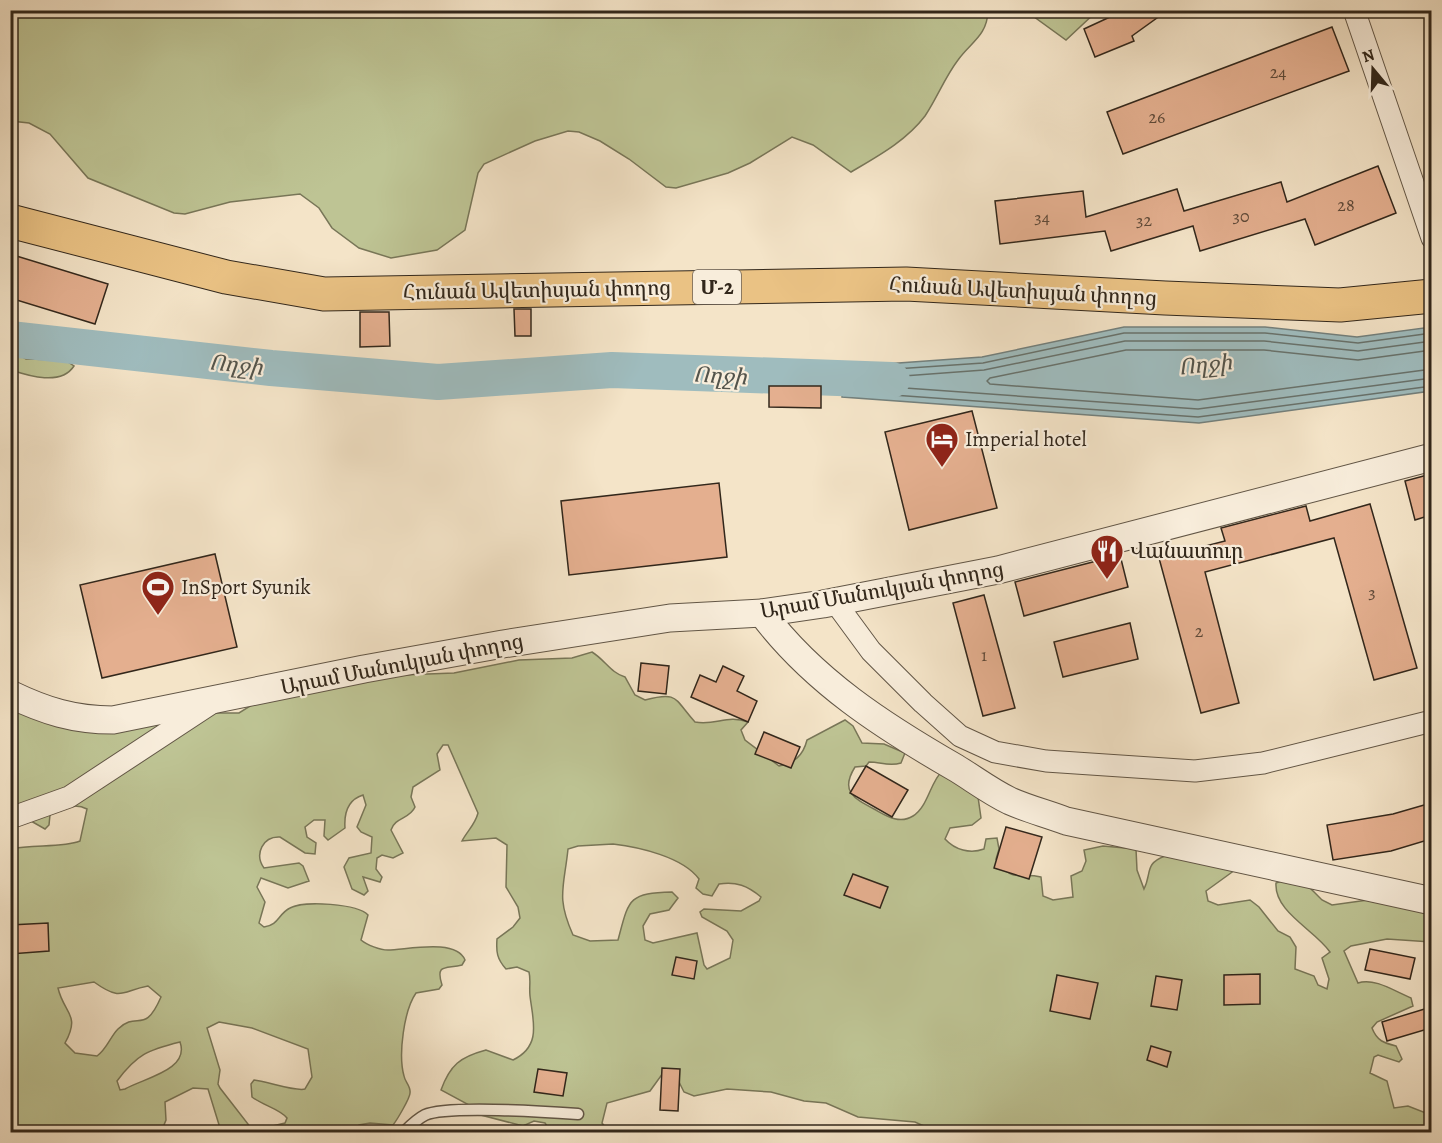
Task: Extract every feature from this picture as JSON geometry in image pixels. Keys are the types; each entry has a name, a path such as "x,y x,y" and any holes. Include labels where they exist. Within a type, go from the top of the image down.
{"highway":[{"name":"Հունան Ավետիսյան փողոց","path":"10,221 226,278 324,294 906,284 1340,305 1431,296"}],"street":[{"path":"1354,10 1431,238"},
{"name":"Արամ Մանուկյան փողոց","path":"10,694 80,720 113,720 364,669 586,630 670,618 762,613 835,602 998,570 1431,457"},
{"path":"835,602 871,651 923,703 960,736 995,752 1058,762 1195,771 1263,763 1431,721"},
{"path":"762,613 782,640 814,672 859,708 889,730 1010,801 1066,821 1431,901"},
{"path":"10,815 16,816 69,797 218,699"}],"lane":[{"path":"404,1132 426,1114 446,1111 536,1110 578,1114"}],"green space":[{"path":"11,10 988,11 985,27 953,67 925,116 891,147 851,172 813,145 792,137 750,163 728,173 676,188 666,187 629,159 600,141 579,132 568,131 535,141 484,164 478,173 465,230 437,250 391,258 359,248 332,228 319,208 300,194 230,202 185,214 174,213 88,178 50,134 29,123 11,121"},
{"path":"1026,11 1097,11 1066,40"},
{"path":"11,337 21,356 26,359 65,360 74,366 61,376 53,378 35,377 11,370"},
{"path":"592,652 616,673 625,677 635,695 645,700 664,696 675,699 695,722 709,723 734,719 748,722 741,730 745,740 779,766 797,758 807,740 845,720 853,726 862,743 884,744 905,753 901,763 869,762 866,766 855,767 849,788 855,797 887,816 908,819 922,807 943,770 978,797 981,818 972,825 950,828 945,839 958,848 973,851 984,849 986,839 997,838 999,849 996,859 1002,867 1016,876 1041,877 1043,896 1053,900 1073,897 1071,876 1082,871 1086,861 1084,850 1103,846 1136,849 1137,870 1144,889 1151,866 1165,856 1235,870 1206,891 1208,901 1218,905 1250,900 1259,907 1278,931 1290,937 1296,947 1295,969 1314,976 1318,985 1327,989 1329,979 1322,958 1330,952 1288,912 1281,903 1276,883 1287,879 1307,885 1322,900 1332,905 1375,899 1415,906 1431,919 1431,942 1387,939 1351,946 1344,951 1358,983 1371,982 1411,998 1413,1006 1377,1022 1372,1028 1381,1041 1396,1046 1402,1059 1399,1062 1378,1055 1374,1057 1370,1073 1387,1081 1394,1108 1408,1106 1431,1115 1431,1132 937,1132 915,1122 858,1117 826,1103 804,1101 771,1092 727,1089 694,1096 684,1092 679,1082 663,1073 650,1091 607,1103 602,1123 609,1132 551,1132 545,1123 534,1121 523,1126 477,1114 471,1106 441,1090 452,1068 469,1056 486,1050 513,1060 528,1048 534,1032 530,978 529,972 517,967 506,969 497,952 497,939 513,927 520,918 518,907 506,887 507,845 496,838 462,841 478,813 448,745 443,745 437,754 440,770 413,787 411,797 415,807 413,811 396,823 391,830 403,853 393,858 382,855 377,858 376,869 382,877 380,882 363,877 368,891 364,895 352,889 344,867 349,858 371,853 372,837 361,832 357,827 366,805 363,795 350,804 345,818 345,828 328,840 324,836 325,820 314,820 305,827 307,837 316,843 315,854 305,853 280,837 269,839 260,852 264,868 299,863 303,866 309,881 288,888 261,878 257,887 265,902 259,923 264,927 276,922 286,910 297,906 330,904 343,906 354,908 368,915 361,940 370,945 388,950 441,947 460,953 465,960 462,965 443,968 440,973 442,985 439,989 416,993 408,1010 402,1045 402,1067 410,1093 393,1125 370,1123 359,1125 356,1132 214,1132 220,1128 208,1089 193,1088 165,1102 166,1120 161,1132 11,1132 10,849 80,841 87,809 73,806 58,810 50,815 49,825 45,829 31,821 11,820 11,699 75,723 208,713 239,713 266,696 402,675 454,673 519,660 572,658","holes":["613,844 660,854 692,871 699,879 696,888 703,894 712,896 719,884 731,883 746,887 761,897 759,901 741,911 704,909 700,912 702,917 727,931 733,940 730,958 707,969 704,965 697,933 653,943 645,940 643,926 650,914 669,910 678,898 672,892 647,894 633,901 628,907 618,940 590,941 573,935 564,911 563,883 568,849 578,846","94,982 110,992 121,993 148,986 161,997 150,1016 131,1021 118,1029 97,1056 75,1053 65,1043 72,1026 70,1014 58,988","219,1022 252,1028 308,1049 312,1077 305,1089 254,1080 251,1084 252,1097 284,1115 287,1118 285,1123 256,1130 251,1128 218,1084 220,1070 207,1028","180,1042 181,1052 178,1060 172,1066 153,1077 120,1090 117,1081 137,1059"]}],"water":[{"path":"1124,327 1265,327 1357,337 1431,327 1431,391 1199,423 842,397 843,367 982,357"}],"building":[{"path":"1125,10 1168,10 1132,36 1134,41 1095,57 1084,29"},
{"path":"1332,27 1349,71 1123,154 1107,112"},
{"path":"1378,166 1396,213 1315,245 1305,219 1200,251 1193,226 1111,251 1105,231 1000,244 995,201 1083,191 1086,217 1177,189 1184,211 1281,182 1287,202"},
{"path":"10,254 108,284 95,324 10,298"},
{"path":"514,309 531,309 531,336 515,336"},
{"path":"360,312 389,312 390,346 360,347"},
{"path":"769,386 821,386 821,408 769,407"},
{"path":"972,411 997,508 909,530 885,432"},
{"path":"1431,474 1431,515 1415,520 1405,481"},
{"path":"719,483 727,557 569,575 561,501"},
{"path":"1370,504 1417,668 1374,680 1334,538 1205,572 1239,703 1201,713 1159,558 1225,541 1221,528 1306,506 1310,521"},
{"name":"InSport Syunik","path":"215,554 237,647 102,678 80,585"},
{"path":"1120,555 1128,587 1024,616 1015,582"},
{"path":"984,595 1015,708 983,716 953,603"},
{"path":"1130,623 1138,659 1063,677 1054,642"},
{"path":"641,663 669,666 666,694 638,691"},
{"path":"723,666 744,676 737,691 757,701 748,722 691,697 700,675 716,682"},
{"path":"764,732 800,747 791,768 755,754"},
{"path":"866,766 908,790 892,817 850,793"},
{"path":"1431,803 1431,839 1391,851 1333,860 1327,825 1393,814"},
{"path":"1006,827 1042,837 1029,879 994,868"},
{"path":"853,874 888,887 880,908 844,895"},
{"path":"48,923 49,951 10,954 10,925"},
{"path":"1370,949 1415,958 1410,979 1365,970"},
{"path":"676,957 697,961 694,979 672,975"},
{"path":"1260,974 1260,1004 1224,1005 1224,975"},
{"path":"1057,975 1098,983 1090,1019 1050,1011"},
{"path":"1156,976 1182,980 1177,1010 1151,1006"},
{"path":"1431,1007 1431,1028 1387,1041 1382,1022"},
{"path":"1151,1046 1171,1052 1167,1067 1147,1060"},
{"path":"662,1068 680,1069 678,1111 660,1110"},
{"path":"538,1069 567,1073 563,1096 534,1092"}],"waterway":[{"name":"Ողջի","path":"10,339 271,368 438,382 612,370 892,380"}],"place":[{"name":"Imperial hotel","path":"942,468"},
{"name":"Վանատուր","path":"1107,580"},
{"name":"InSport Syunik","path":"158,616"}]}
